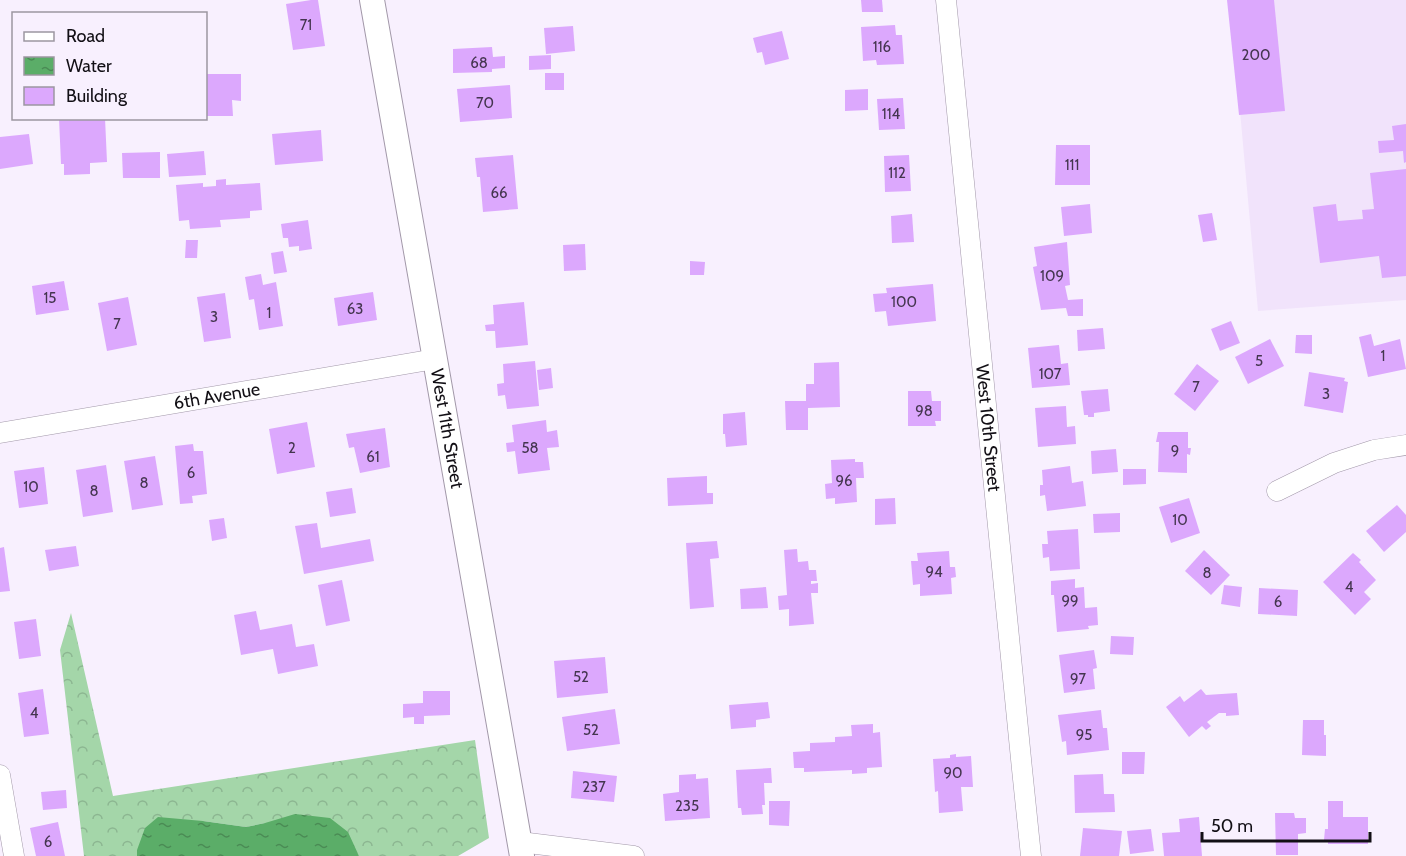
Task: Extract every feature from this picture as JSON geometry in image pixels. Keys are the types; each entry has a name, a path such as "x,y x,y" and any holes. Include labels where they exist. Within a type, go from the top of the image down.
{"street":[{"name":"West 11th Street","path":"372,0 521,849"},
{"name":"West 10th Street","path":"946,0 1031,856"},
{"name":"6th Avenue","path":"0,433 435,359"},
{"path":"1277,491 1334,463 1374,450 1406,445"},
{"path":"0,775 14,856"},
{"path":"521,849 634,856"}],"shaded area":[{"path":"1230,0 1406,0 1406,300 1258,311"}],"green space":[{"path":"71,613 113,796 475,740 489,838 458,856 359,856 356,851 265,823 246,827 203,821 137,850 137,856 84,856 60,650"}],"water":[{"path":"295,814 330,818 348,832 359,856 137,856 145,828 158,817 246,827"}],"building":[{"path":"318,0 325,46 293,50 286,4"},
{"path":"861,0 882,0 883,12 862,12"},
{"path":"1227,0 1274,0 1285,111 1239,115"},
{"path":"895,25 896,35 902,35 904,64 877,65 876,60 863,61 861,27"},
{"path":"573,26 575,51 546,54 544,28"},
{"path":"782,31 789,59 765,65 762,52 757,53 753,38"},
{"path":"492,47 493,57 505,56 505,68 492,69 492,72 453,73 453,49"},
{"path":"551,55 551,69 529,70 529,56"},
{"path":"545,73 564,73 564,90 545,90"},
{"path":"207,74 241,74 241,101 232,100 233,116 207,116"},
{"path":"510,85 512,118 460,122 457,89"},
{"path":"868,89 868,110 845,111 845,90"},
{"path":"903,98 905,129 879,130 877,99"},
{"path":"59,120 105,120 107,162 90,163 90,174 64,175 64,164 61,164"},
{"path":"1406,124 1406,162 1404,163 1403,151 1379,153 1378,141 1394,140 1392,126"},
{"path":"321,130 323,161 275,165 272,134"},
{"path":"29,134 33,164 0,169 0,137"},
{"path":"1056,145 1090,145 1090,185 1055,185"},
{"path":"204,151 206,175 169,177 167,154"},
{"path":"160,152 160,178 123,178 122,153"},
{"path":"513,155 518,209 483,212 480,177 477,177 475,158"},
{"path":"909,155 911,191 885,192 884,156"},
{"path":"1406,169 1406,276 1382,278 1379,256 1320,263 1313,207 1336,204 1338,221 1363,219 1362,210 1374,209 1370,173"},
{"path":"226,179 226,185 260,183 262,210 250,211 250,218 220,220 221,227 190,229 189,220 179,221 176,185 203,183 203,187 216,186 216,180"},
{"path":"1090,204 1092,233 1064,236 1061,207"},
{"path":"1212,213 1217,240 1203,242 1198,215"},
{"path":"912,214 914,242 892,243 891,216"},
{"path":"308,220 312,249 299,251 299,246 289,247 288,238 283,238 281,224"},
{"path":"186,240 198,240 197,258 185,258"},
{"path":"1067,242 1070,285 1065,286 1068,300 1083,299 1083,316 1068,316 1066,308 1041,310 1033,267 1037,266 1034,247"},
{"path":"585,244 586,270 564,271 563,245"},
{"path":"283,251 287,272 274,274 271,253"},
{"path":"690,261 705,262 704,275 690,275"},
{"path":"261,274 263,285 276,282 283,326 259,330 254,299 249,300 245,277"},
{"path":"64,281 69,310 36,315 32,286"},
{"path":"933,284 936,321 888,326 886,311 875,312 873,294 887,293 886,288"},
{"path":"373,292 377,320 338,326 334,298"},
{"path":"225,293 231,338 204,342 197,297"},
{"path":"128,297 137,345 107,351 98,303"},
{"path":"524,302 528,345 496,348 495,331 486,331 485,325 494,324 493,305"},
{"path":"1231,321 1240,343 1220,351 1211,329"},
{"path":"1103,328 1105,349 1078,351 1077,330"},
{"path":"1371,334 1374,346 1400,339 1406,369 1368,377 1359,337"},
{"path":"1296,335 1312,335 1312,354 1295,353"},
{"path":"1270,339 1284,366 1248,384 1235,357"},
{"path":"1059,345 1061,364 1068,363 1070,385 1032,388 1028,348"},
{"path":"535,361 539,406 507,409 505,395 498,396 497,384 504,383 503,364"},
{"path":"839,362 840,407 808,408 808,430 786,430 785,401 806,401 806,384 814,384 814,363"},
{"path":"1197,364 1219,381 1195,411 1174,394"},
{"path":"551,368 553,388 539,390 537,370"},
{"path":"1309,372 1345,378 1344,381 1348,382 1343,413 1304,406"},
{"path":"1108,389 1110,411 1094,413 1094,417 1084,415 1081,391"},
{"path":"908,391 931,391 932,401 941,401 941,421 935,421 936,426 908,426"},
{"path":"1066,406 1067,427 1075,426 1076,444 1038,447 1035,408"},
{"path":"745,412 747,445 726,447 725,434 723,434 723,414"},
{"path":"546,420 547,432 557,430 559,447 547,448 550,470 518,474 515,451 507,452 506,443 514,442 512,425"},
{"path":"307,422 315,467 277,474 269,429"},
{"path":"385,428 390,467 360,473 354,447 349,448 346,434"},
{"path":"1158,432 1188,432 1188,448 1191,448 1190,455 1187,454 1187,473 1158,472 1159,442 1156,442"},
{"path":"193,444 194,451 203,451 207,494 192,496 193,503 180,504 175,446"},
{"path":"1116,449 1118,472 1092,474 1091,451"},
{"path":"155,456 163,505 132,510 124,461"},
{"path":"855,459 855,462 863,462 864,478 856,478 857,502 835,504 835,498 826,499 825,484 832,483 831,460"},
{"path":"106,465 113,512 83,517 76,470"},
{"path":"1070,466 1072,483 1083,481 1086,506 1047,511 1045,495 1040,496 1040,485 1043,485 1042,470"},
{"path":"44,467 48,504 19,508 14,471"},
{"path":"1123,469 1146,469 1146,484 1123,485"},
{"path":"707,476 707,493 713,493 713,504 668,506 667,478"},
{"path":"352,488 356,513 330,517 326,492"},
{"path":"895,498 896,524 875,525 875,499"},
{"path":"1189,498 1200,533 1171,543 1159,507"},
{"path":"1397,505 1406,515 1406,532 1384,552 1366,531"},
{"path":"1120,513 1120,532 1094,533 1093,514"},
{"path":"224,518 227,538 212,541 209,520"},
{"path":"317,523 321,548 370,539 374,561 304,574 295,526"},
{"path":"1078,529 1080,569 1050,571 1049,557 1043,558 1042,544 1048,544 1047,531"},
{"path":"717,541 719,558 710,559 714,607 690,609 686,543"},
{"path":"76,546 79,566 49,571 45,550"},
{"path":"4,547 10,591 0,592 0,548"},
{"path":"797,549 798,562 808,561 809,570 816,570 817,581 811,581 811,584 818,583 818,593 811,593 814,624 789,626 789,609 779,610 778,596 787,595 784,550"},
{"path":"1204,550 1230,575 1211,595 1185,571"},
{"path":"949,551 950,567 955,567 956,577 951,578 952,594 920,596 920,584 913,585 911,561 918,561 917,553"},
{"path":"1353,553 1376,580 1364,592 1371,599 1355,615 1323,582"},
{"path":"1075,579 1075,588 1084,587 1085,608 1097,607 1098,625 1088,626 1089,629 1057,632 1051,581"},
{"path":"342,580 350,621 326,626 318,585"},
{"path":"1224,585 1242,587 1240,607 1221,604"},
{"path":"766,587 768,608 741,609 740,589"},
{"path":"1259,588 1298,590 1297,616 1258,614"},
{"path":"256,611 260,630 292,624 296,647 314,644 318,666 278,674 273,649 241,655 234,615"},
{"path":"36,619 41,656 19,659 14,622"},
{"path":"1111,636 1134,637 1133,655 1110,654"},
{"path":"1094,650 1097,668 1093,669 1095,689 1064,693 1059,655"},
{"path":"605,657 608,693 557,698 554,661"},
{"path":"43,689 49,734 24,737 18,693"},
{"path":"1201,689 1206,695 1237,693 1239,715 1226,716 1226,713 1219,713 1207,722 1211,726 1206,730 1202,726 1189,737 1166,707 1180,696 1184,702"},
{"path":"423,691 450,691 450,715 424,716 424,724 414,724 414,717 403,718 403,704 423,703"},
{"path":"768,702 770,718 756,720 756,727 731,729 729,705"},
{"path":"615,709 620,744 567,751 562,717"},
{"path":"1101,710 1103,728 1107,728 1109,750 1067,755 1066,741 1062,742 1058,715"},
{"path":"1303,720 1324,720 1326,756 1302,755"},
{"path":"873,724 873,733 880,732 882,767 867,768 867,773 852,774 852,770 804,772 804,768 794,768 793,752 810,751 810,743 835,742 835,737 852,736 851,725"},
{"path":"1122,752 1145,752 1144,774 1122,774"},
{"path":"956,754 956,757 971,756 973,787 961,787 963,811 939,813 933,759 950,758 950,755"},
{"path":"771,768 772,783 764,783 763,814 742,815 741,808 738,808 736,770"},
{"path":"573,771 617,776 614,802 571,798"},
{"path":"696,774 696,779 708,778 710,818 665,821 663,794 679,792 679,775"},
{"path":"1103,774 1104,794 1114,794 1115,812 1075,813 1074,775"},
{"path":"66,790 67,808 43,810 41,792"},
{"path":"769,801 790,801 789,826 769,825"},
{"path":"1328,801 1343,801 1343,817 1368,817 1368,844 1328,844 1328,840 1324,840 1325,829 1328,829"},
{"path":"1275,813 1294,813 1295,818 1306,818 1306,833 1298,834 1298,855 1276,855"},
{"path":"1199,817 1202,856 1164,856 1162,833 1180,832 1179,819"},
{"path":"58,822 65,856 36,856 30,828"},
{"path":"1083,828 1122,831 1119,856 1080,856"},
{"path":"1151,829 1154,851 1130,854 1127,831"}]}
